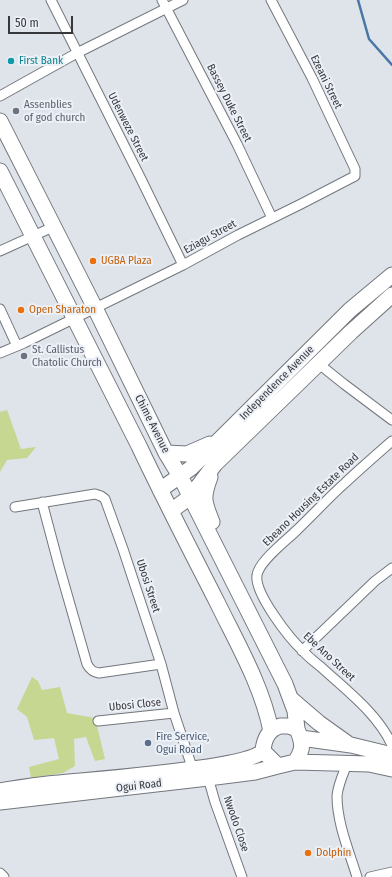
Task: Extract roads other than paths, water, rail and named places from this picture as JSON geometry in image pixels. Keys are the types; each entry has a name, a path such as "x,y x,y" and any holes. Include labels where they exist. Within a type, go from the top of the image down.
{"main road":[{"name":"Chime Avenue","path":"0,121 95,308 166,453 180,476 272,657 292,700 299,733"},
{"name":"Chime Avenue","path":"0,171 34,236 250,670 264,705 271,730"},
{"name":"Independence Avenue","path":"160,490 191,468 350,310 392,275"},
{"name":"Independence Avenue","path":"170,511 190,497 215,464 320,364 351,332 392,295"},
{"path":"166,453 187,454 221,438"},
{"path":"215,464 205,488 204,500 226,554 232,578"},
{"path":"292,700 318,723 351,745"},
{"path":"392,755 299,733 289,726 280,726 271,730 265,740 263,751 278,766 294,762 368,764 392,769"},
{"path":"294,762 301,752 302,745 299,733"},
{"name":"Ogui Road","path":"203,772 247,759 260,754 263,751"},
{"name":"Ogui Road","path":"0,791 48,790 203,772 255,772 278,766"},
{"name":"Ogui Road","path":"0,802 48,790"}],"street":[{"name":"Udenweze Street","path":"51,0 183,265"},
{"path":"0,96 164,4 183,0"},
{"name":"Ezeani Street","path":"271,0 312,78 356,169 355,176"},
{"name":"Bassey Duke Street","path":"164,4 237,144 272,218"},
{"name":"Eziagu Street","path":"0,353 183,265 238,234 355,176"},
{"path":"0,251 53,227"},
{"path":"0,310 17,346"},
{"path":"320,364 392,420"},
{"name":"Ebeano Housing Estate Road","path":"257,582 257,575 260,567 276,549 344,484 392,441"},
{"name":"Ubosi Street","path":"15,506 95,494 102,496 105,499 161,664 174,713 203,772"},
{"path":"42,502 61,574 87,664 90,669 99,673 161,664"},
{"path":"302,651 375,582 392,568"},
{"name":"Ebe Ano Street","path":"257,582 260,591 274,616 288,635 302,651 369,712 380,725 392,745"},
{"name":"Ubosi Close","path":"98,720 174,713"},
{"path":"347,764 339,785 337,796 338,808 341,824 357,877"},
{"name":"Nwodo Close","path":"203,772 242,877"},
{"path":"370,877 392,872"},
{"path":"0,873 4,877"}],"waterway":[{"path":"358,0 369,39 392,65"}],"place":[{"name":"First Bank","path":"11,61"},
{"name":"Assenblies of god church","path":"16,111"},
{"name":"UGBA Plaza","path":"93,261"},
{"name":"Open Sharaton","path":"21,310"},
{"name":"St. Callistus Chatolic Church","path":"24,356"},
{"name":"Fire Service, Ogui Road","path":"148,743"},
{"name":"Dolphin","path":"308,853"}]}
